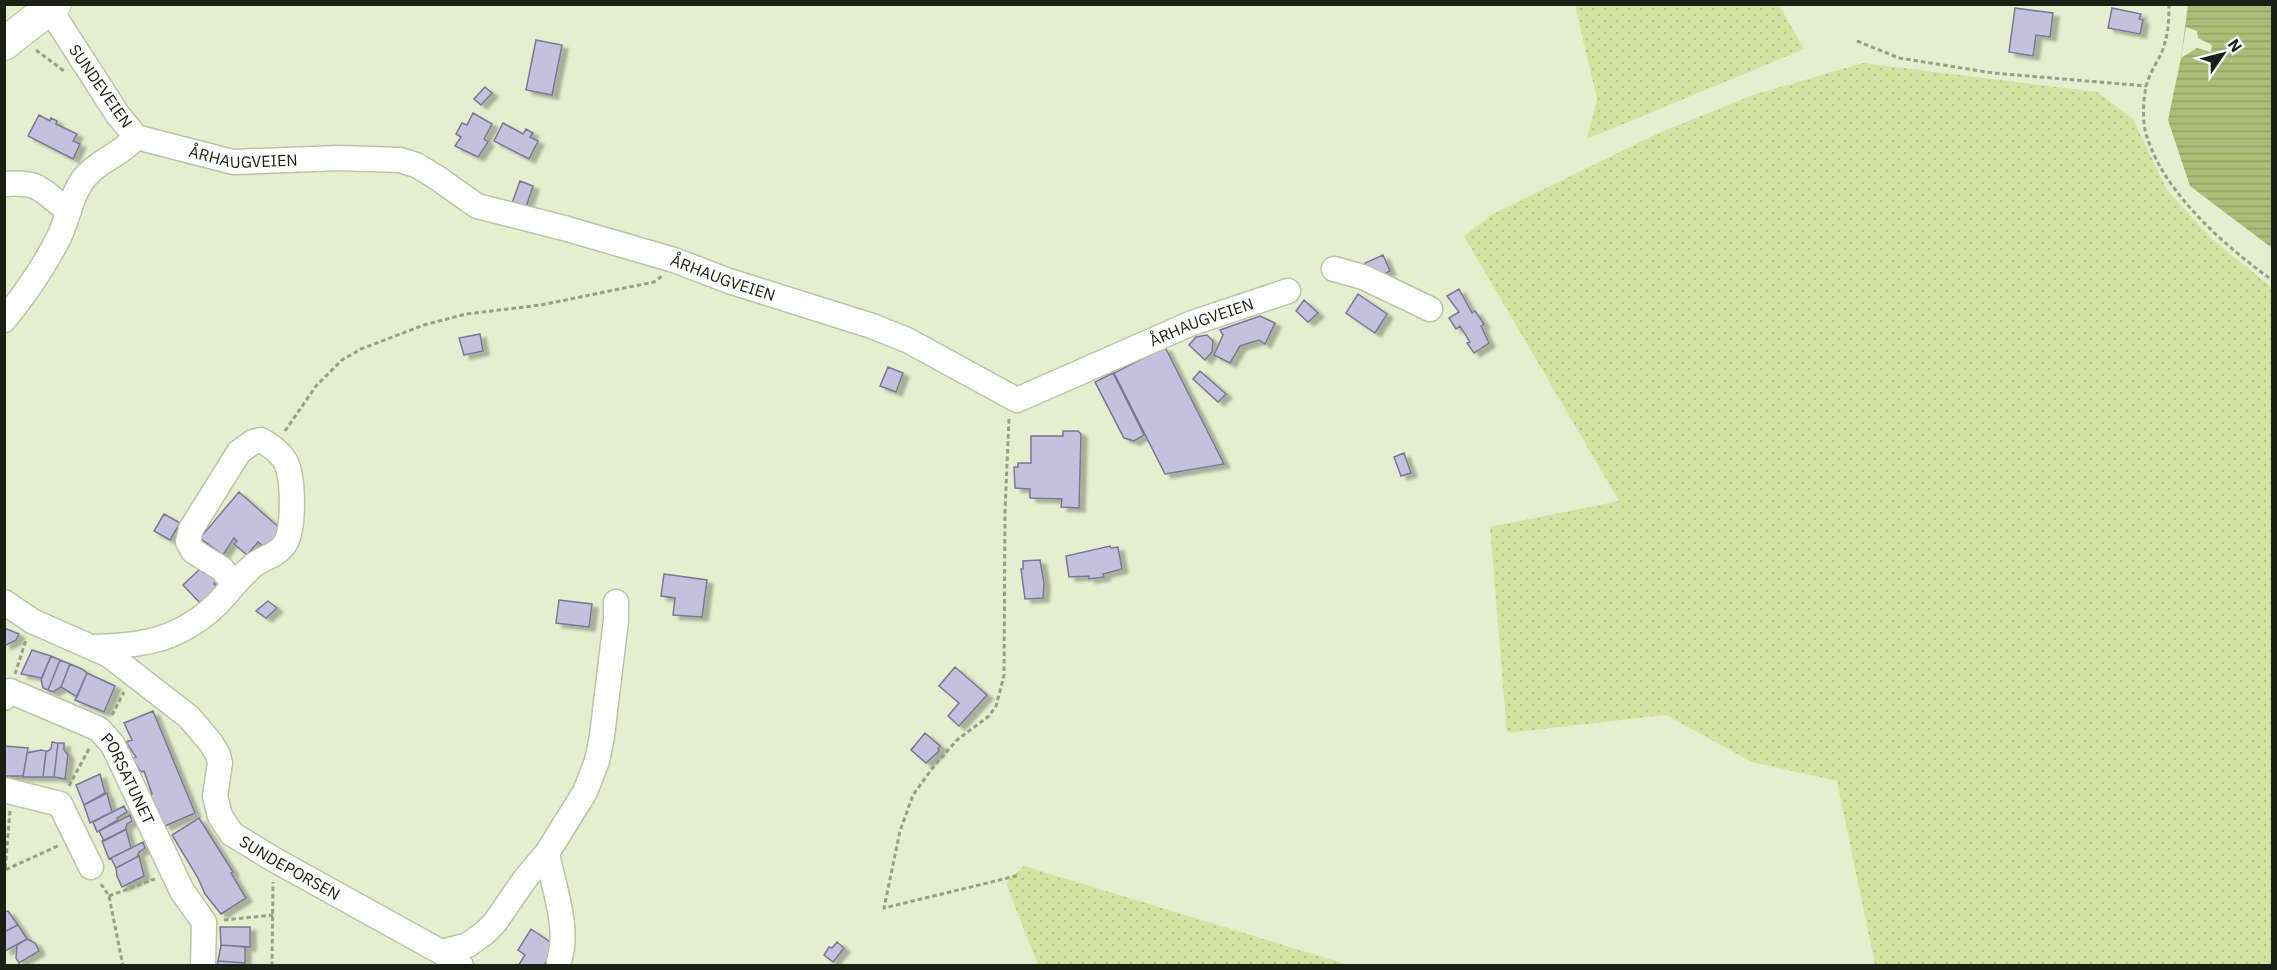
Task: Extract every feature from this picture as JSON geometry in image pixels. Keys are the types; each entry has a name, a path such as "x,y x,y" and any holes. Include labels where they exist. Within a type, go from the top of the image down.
{"main road":[{"path":"4,44 52,6"}],"street":[{"name":"SUNDEVEIEN","path":"4,320 28,291 51,252 85,177 124,150 136,137 118,115 52,6"},
{"name":"ÅRHAUGVEIEN","path":"136,137 233,162 339,158 400,160 416,165 477,206 674,260 729,281 872,326 907,340 1017,400 1192,323 1288,291"},
{"path":"5,184 22,183 41,187 69,211"},
{"path":"1334,268 1363,277 1430,309"},
{"path":"234,584 222,568 193,551 188,542 190,529 239,452 253,442 261,440 274,447"},
{"name":"SUNDEPORSEN","path":"95,647 121,646 178,632 208,613 255,564 274,555 285,544 291,530 292,513 287,465 274,447"},
{"name":"SUNDEPORSEN","path":"4,602 32,621 109,655 189,717 211,743 220,763 214,796 220,816 232,834 441,952 461,966"},
{"path":"441,952 468,945 487,931 547,853 585,792 597,761 602,736 616,620 616,602"},
{"name":"PORSATUNET","path":"7,695 99,729 113,745 182,891 204,922"},
{"path":"8,790 60,804 91,867"},
{"path":"547,853 563,933 563,948 559,961"},
{"path":"203,966 204,922"}],"path":[{"path":"2169,4 2167,38 2146,86 2146,135 2169,182 2210,228 2272,280"},
{"path":"1857,41 1899,58 1993,73 2146,86"},
{"path":"274,447 316,386 342,360 362,350 424,324 466,314 541,305 654,282 674,260"},
{"path":"1017,400 1008,419 1004,557 1004,676 996,706 989,716 957,740 933,766 913,795 900,831 884,908 1020,875"},
{"path":"7,695 32,621"},
{"path":"8,790 5,870 75,838"},
{"path":"273,859 273,966"},
{"path":"91,867 109,896 123,966"},
{"path":"109,896 173,873"},
{"path":"204,922 273,915"}],"shaded area":[{"path":"1575,5 1779,5 1804,49 1587,139 1597,100"},
{"path":"2188,5 2272,5 2272,248 2190,186 2168,120 2181,58"},
{"path":"1863,63 2097,92 2133,119 2167,190 2211,238 2272,288 2272,965 1875,965 1837,781 1752,762 1666,715 1507,733 1490,527 1619,501 1464,236 1493,214 1659,133 1753,95"},
{"path":"1024,866 1349,965 1038,965 1006,883"}],"pier":[{"path":"2186,27 2197,31 2198,38 2212,45 2211,52 2197,48 2181,58"}],"building":[{"path":"2015,8 2053,13 2050,37 2036,35 2033,56 2009,52"},
{"path":"2112,8 2141,14 2139,19 2143,20 2140,34 2108,28"},
{"path":"536,40 562,45 552,95 526,90"},
{"path":"485,87 492,93 481,105 474,99"},
{"path":"473,113 492,124 484,139 488,142 478,157 455,146 461,137 456,134 462,123 467,125"},
{"path":"39,115 50,121 51,118 57,121 56,124 77,134 73,141 80,144 73,159 28,136"},
{"path":"503,123 523,134 526,129 533,133 530,137 538,141 529,159 494,141"},
{"path":"520,181 533,186 525,210 511,206"},
{"path":"1383,255 1390,271 1373,280 1365,263"},
{"path":"1459,289 1472,313 1475,311 1484,324 1481,326 1489,343 1474,353 1460,326 1456,329 1449,318 1459,312 1447,296"},
{"path":"1358,294 1387,314 1375,333 1346,313"},
{"path":"1304,300 1318,313 1308,322 1296,311"},
{"path":"1260,316 1275,323 1265,344 1259,340 1240,346 1230,363 1214,355 1223,335 1220,330"},
{"path":"480,334 483,351 464,355 459,338"},
{"path":"1207,335 1213,341 1212,352 1205,360 1189,345 1196,337"},
{"path":"1165,347 1224,464 1165,474 1114,373"},
{"path":"888,367 903,373 896,392 880,386"},
{"path":"1200,371 1226,394 1218,402 1193,379"},
{"path":"1113,373 1144,435 1134,441 1124,438 1095,382"},
{"path":"1063,431 1078,431 1081,434 1079,508 1061,507 1062,499 1030,498 1030,489 1015,488 1014,467 1018,467 1018,463 1031,463 1031,436 1063,436"},
{"path":"1404,453 1411,473 1401,476 1394,457"},
{"path":"239,492 283,531 268,550 258,542 247,555 234,544 237,541 234,538 223,555 200,538"},
{"path":"164,514 180,523 170,540 154,531"},
{"path":"1110,546 1111,548 1118,547 1122,569 1103,574 1104,577 1089,579 1089,576 1069,577 1066,556"},
{"path":"1040,560 1044,583 1043,598 1025,599 1021,569 1023,569 1023,561"},
{"path":"200,569 204,573 208,570 217,580 214,584 219,589 202,605 183,585"},
{"path":"664,574 707,580 702,617 673,615 675,598 661,596"},
{"path":"559,600 592,604 589,627 556,623"},
{"path":"268,601 277,608 266,618 256,611"},
{"path":"4,628 19,634 16,640 6,645 4,645"},
{"path":"32,650 51,656 42,678 21,674"},
{"path":"51,656 60,660 48,690 43,688 41,679"},
{"path":"60,660 70,664 61,687 53,692 48,690"},
{"path":"70,664 87,673 77,697 61,687"},
{"path":"955,667 987,695 959,726 948,716 959,703 939,686"},
{"path":"87,673 115,686 104,712 75,700"},
{"path":"153,711 195,813 165,826 149,796 152,794 144,771 141,772 132,758 136,757 126,742 132,740 124,723"},
{"path":"925,733 940,746 939,751 926,763 911,750"},
{"path":"52,742 58,743 54,777 43,777 46,752 51,749"},
{"path":"58,743 64,743 64,750 68,755 65,779 54,777"},
{"path":"4,746 28,748 23,776 4,776"},
{"path":"46,751 43,777 23,777 27,753"},
{"path":"100,774 105,793 84,805 76,785"},
{"path":"107,793 112,812 90,823 84,805"},
{"path":"124,806 127,812 97,832 93,822"},
{"path":"130,815 132,821 127,824 125,830 104,841 99,831"},
{"path":"199,818 233,872 231,873 246,898 221,914 205,894 172,835"},
{"path":"126,829 131,848 109,859 102,841"},
{"path":"143,842 145,848 139,852 137,857 116,868 111,858"},
{"path":"139,856 144,876 122,887 116,868"},
{"path":"8,911 18,925 4,932 4,912"},
{"path":"18,925 27,939 5,951 4,932"},
{"path":"220,927 250,927 250,947 221,945"},
{"path":"531,929 556,946 544,966 518,966 525,955 518,950"},
{"path":"27,939 35,943 39,951 19,963 16,958 17,945"},
{"path":"837,942 844,948 833,962 824,955 829,947 832,948"},
{"path":"221,945 245,947 245,963 218,961"},
{"path":"218,961 245,963 245,966 217,966"}]}
